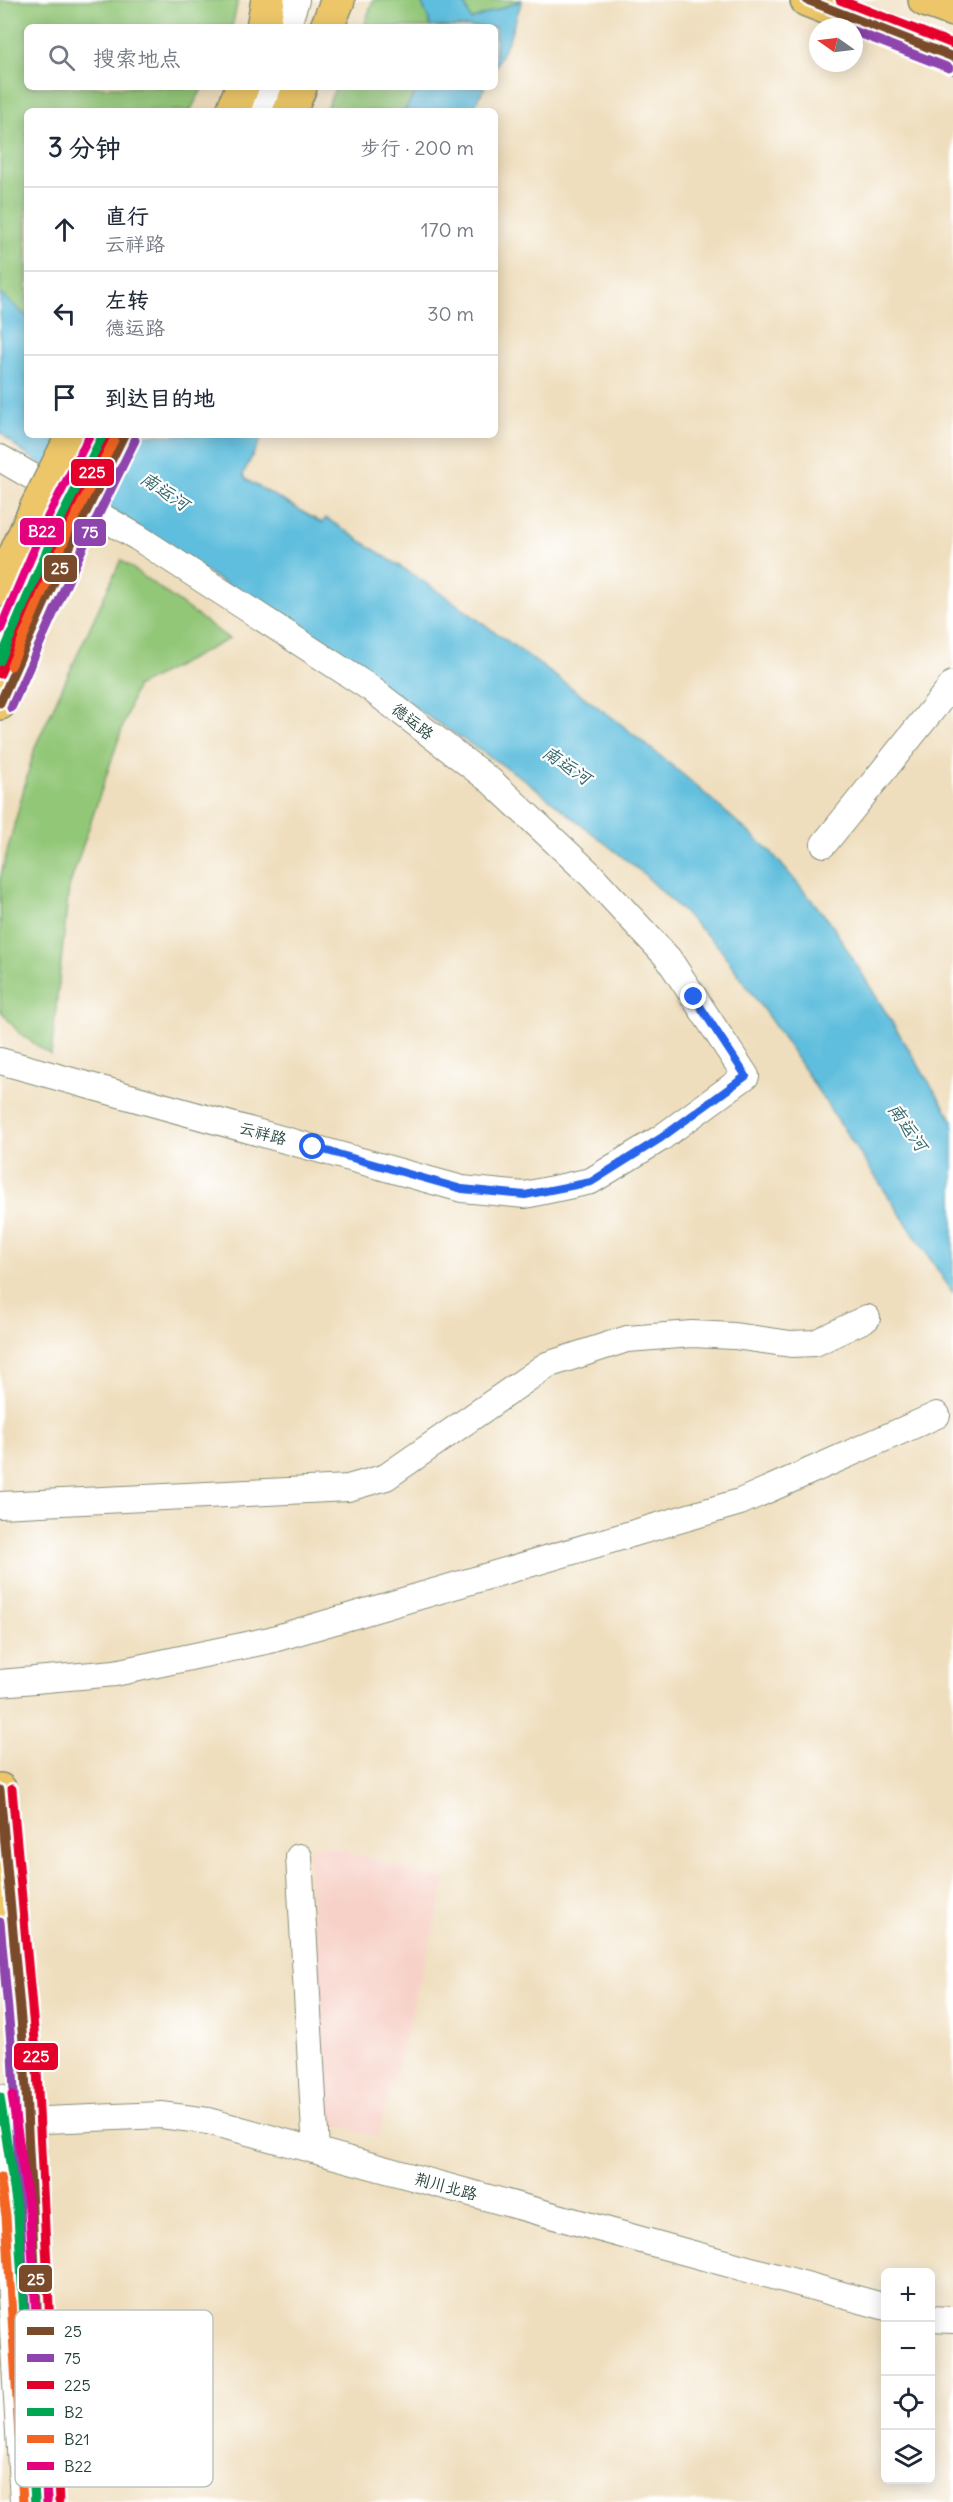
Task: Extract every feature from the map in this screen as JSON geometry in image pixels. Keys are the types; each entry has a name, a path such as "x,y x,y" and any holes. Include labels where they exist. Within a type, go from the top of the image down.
{"main road":[{"path":"263,24 268,0"},
{"path":"325,24 328,0"},
{"path":"326,24 338,0"},
{"path":"807,0 953,57"},
{"path":"925,0 953,10"},
{"path":"234,108 241,90"},
{"path":"291,108 299,90"},
{"path":"0,703 56,520 72,438"},
{"path":"0,589 122,438"},
{"path":"0,1790 11,2122 29,2310"},
{"path":"46,2487 47,2502"}],"street":[{"path":"288,24 296,0"},
{"path":"300,24 305,0"},
{"path":"259,108 268,90"},
{"path":"269,108 277,90"},
{"path":"0,661 91,438"},
{"path":"0,633 56,520 101,438"},
{"name":"德运路","path":"0,458 137,537 370,688 492,782 592,876 668,958 746,1076"},
{"path":"824,844 953,684"},
{"name":"云祥路","path":"0,1061 462,1189 525,1195 591,1182 661,1138 746,1076"},
{"path":"0,1504 348,1488 386,1477 547,1365 627,1339 692,1334 734,1336 791,1344 815,1343 867,1318"},
{"path":"0,1683 115,1673 282,1636 740,1502 937,1415"},
{"path":"299,1857 316,2150"},
{"path":"0,2097 11,2122 24,2310"},
{"name":"荆川北路","path":"11,2122 161,2115 208,2121 881,2306"},
{"path":"0,2168 8,2217 15,2350"},
{"path":"935,2319 953,2320"},
{"path":"22,2487 23,2502"},
{"path":"34,2487 35,2502"}],"shaded area":[{"path":"327,1845 446,1881 378,2138 324,2120 308,1848"}],"green space":[{"path":"0,0 238,0 233,24 24,24 24,90 201,90 192,108 24,108 24,314 0,293"},
{"path":"373,0 420,0 430,24 365,24"},
{"path":"463,0 522,0 471,20"},
{"path":"335,90 417,90 406,108 326,108"},
{"path":"121,560 229,639 136,687 69,887 51,1055 19,1033 0,1010 0,878 35,747"}],"water":[{"path":"420,0 463,0 471,20 522,0 509,39 498,61 498,24 430,24"},
{"path":"417,90 483,90 473,108 406,108"},
{"name":"南运河","path":"0,293 24,314 24,438 261,438 243,474 245,479 322,523 326,518 444,595 617,721 687,778 771,852 830,922 953,1121 953,1293 777,1029 719,947 644,874 524,779 21,451 0,432"}],"transit line":[{"name":"25","path":"807,0 953,57"},
{"name":"225","path":"840,0 953,44"},
{"name":"75","path":"863,35 949,68"},
{"name":"B22","path":"0,630 48,517 88,438"},
{"name":"B2","path":"0,661 59,522 101,438"},
{"name":"225","path":"0,674 66,526 110,438"},
{"name":"25","path":"0,703 77,531 123,438"},
{"name":"B21","path":"11,666 70,527 114,440"},
{"name":"75","path":"11,708 88,536 135,440"},
{"name":"225","path":"12,1789 36,2051 49,2310"},
{"name":"25","path":"0,1790 24,2052 37,2310"},
{"name":"75","path":"0,1922 12,2053 25,2310"},
{"name":"B22","path":"12,2095 30,2214 36,2310"},
{"name":"B2","path":"0,2097 18,2215 24,2310"},
{"name":"B21","path":"0,2177 6,2216 15,2367"},
{"name":"B21","path":"22,2487 23,2502"},
{"name":"75","path":"34,2487 35,2502"},
{"name":"B2","path":"34,2487 35,2502"},
{"name":"25","path":"46,2487 47,2502"},
{"name":"B22","path":"46,2487 47,2501"},
{"name":"225","path":"58,2487 59,2501"}],"route":[{"path":"313,1147 462,1189 525,1195 591,1182 661,1138 746,1076 694,997"}]}
